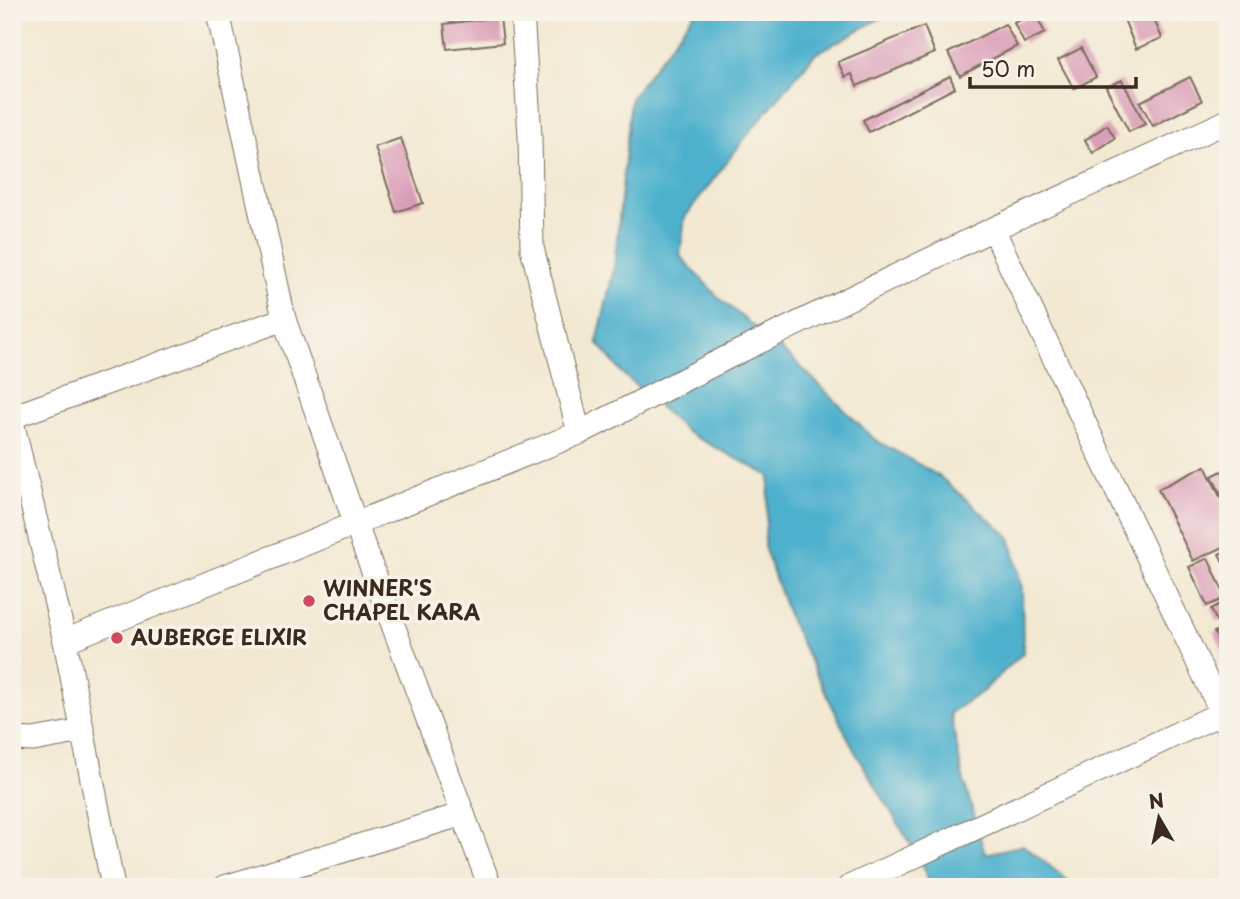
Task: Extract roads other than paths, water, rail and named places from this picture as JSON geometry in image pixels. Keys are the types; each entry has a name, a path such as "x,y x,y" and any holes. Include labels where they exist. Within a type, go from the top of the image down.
{"street":[{"path":"218,12 284,319 356,525 490,887"},
{"path":"522,12 530,136 532,248 579,433"},
{"path":"65,640 579,433 728,357 993,229 1228,121"},
{"path":"849,887 1019,807 1226,716 993,229"},
{"path":"113,887 65,640 12,419 284,319"},
{"path":"12,739 33,740 83,732"},
{"path":"225,887 463,814"}],"water":[{"path":"695,12 892,12 815,54 752,129 685,217 680,256 718,297 796,362 874,439 939,476 1010,537 1022,588 1023,653 983,691 950,713 963,778 985,854 1023,845 1076,887 931,887 920,860 854,750 790,620 764,547 770,476 688,433 623,374 597,342 614,269 631,98"}],"place":[{"name":"WINNER'S CHAPEL KARA","path":"309,601"},
{"name":"AUBERGE ELIXIR","path":"117,638"}]}
